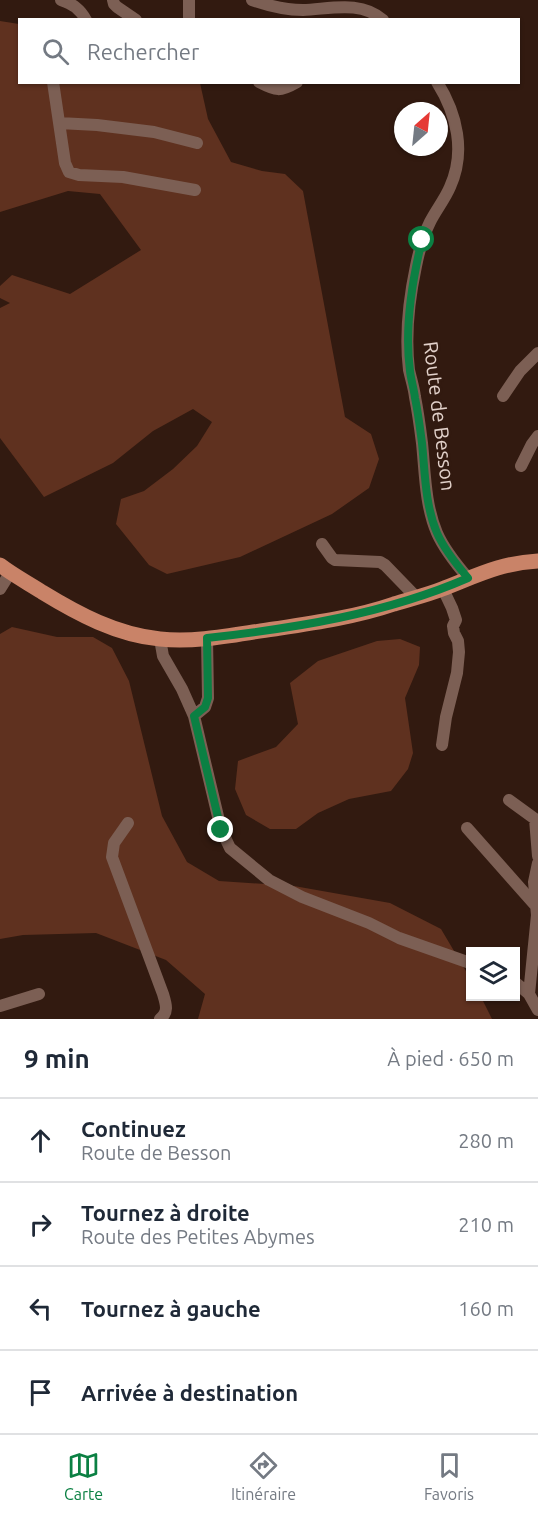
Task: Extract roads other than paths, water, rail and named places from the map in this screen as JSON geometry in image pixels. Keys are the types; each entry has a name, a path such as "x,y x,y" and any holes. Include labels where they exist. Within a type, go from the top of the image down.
{"main road":[{"path":"5,569 93,620 117,629 160,639 177,640 207,638 336,619 387,607 443,589 499,567 518,562 538,561"}],"street":[{"path":"61,0 81,10 85,18"},
{"path":"113,0 117,7 133,18"},
{"path":"189,0 189,18"},
{"path":"252,0 280,8 302,10 358,3 381,18"},
{"path":"53,84 64,163 69,172 79,175 123,177 195,190"},
{"path":"263,84 284,90 294,84"},
{"name":"Route de Besson","path":"438,84 448,100 455,120 458,140 457,169 450,188 426,232 416,267 409,313 408,338 410,370 433,522 449,554 468,578"},
{"path":"59,123 154,132 197,143"},
{"path":"503,396 520,371 538,353"},
{"path":"521,466 538,436"},
{"path":"322,544 334,560 380,562 416,597"},
{"path":"0,590 5,569"},
{"path":"442,745 457,673 459,652 453,626 456,620 443,589"},
{"path":"194,716 205,707 208,698 207,638"},
{"path":"160,639 163,656 194,716 221,830 230,848 268,880 302,897 369,923 399,938 466,961"},
{"path":"509,800 535,819 538,855"},
{"path":"128,823 114,843 112,857 164,994 167,1010 160,1019"},
{"path":"467,828 536,906"},
{"path":"529,994 537,915 534,882 538,863"},
{"path":"520,986 529,994 538,1010"},
{"path":"0,1006 39,994"}]}
